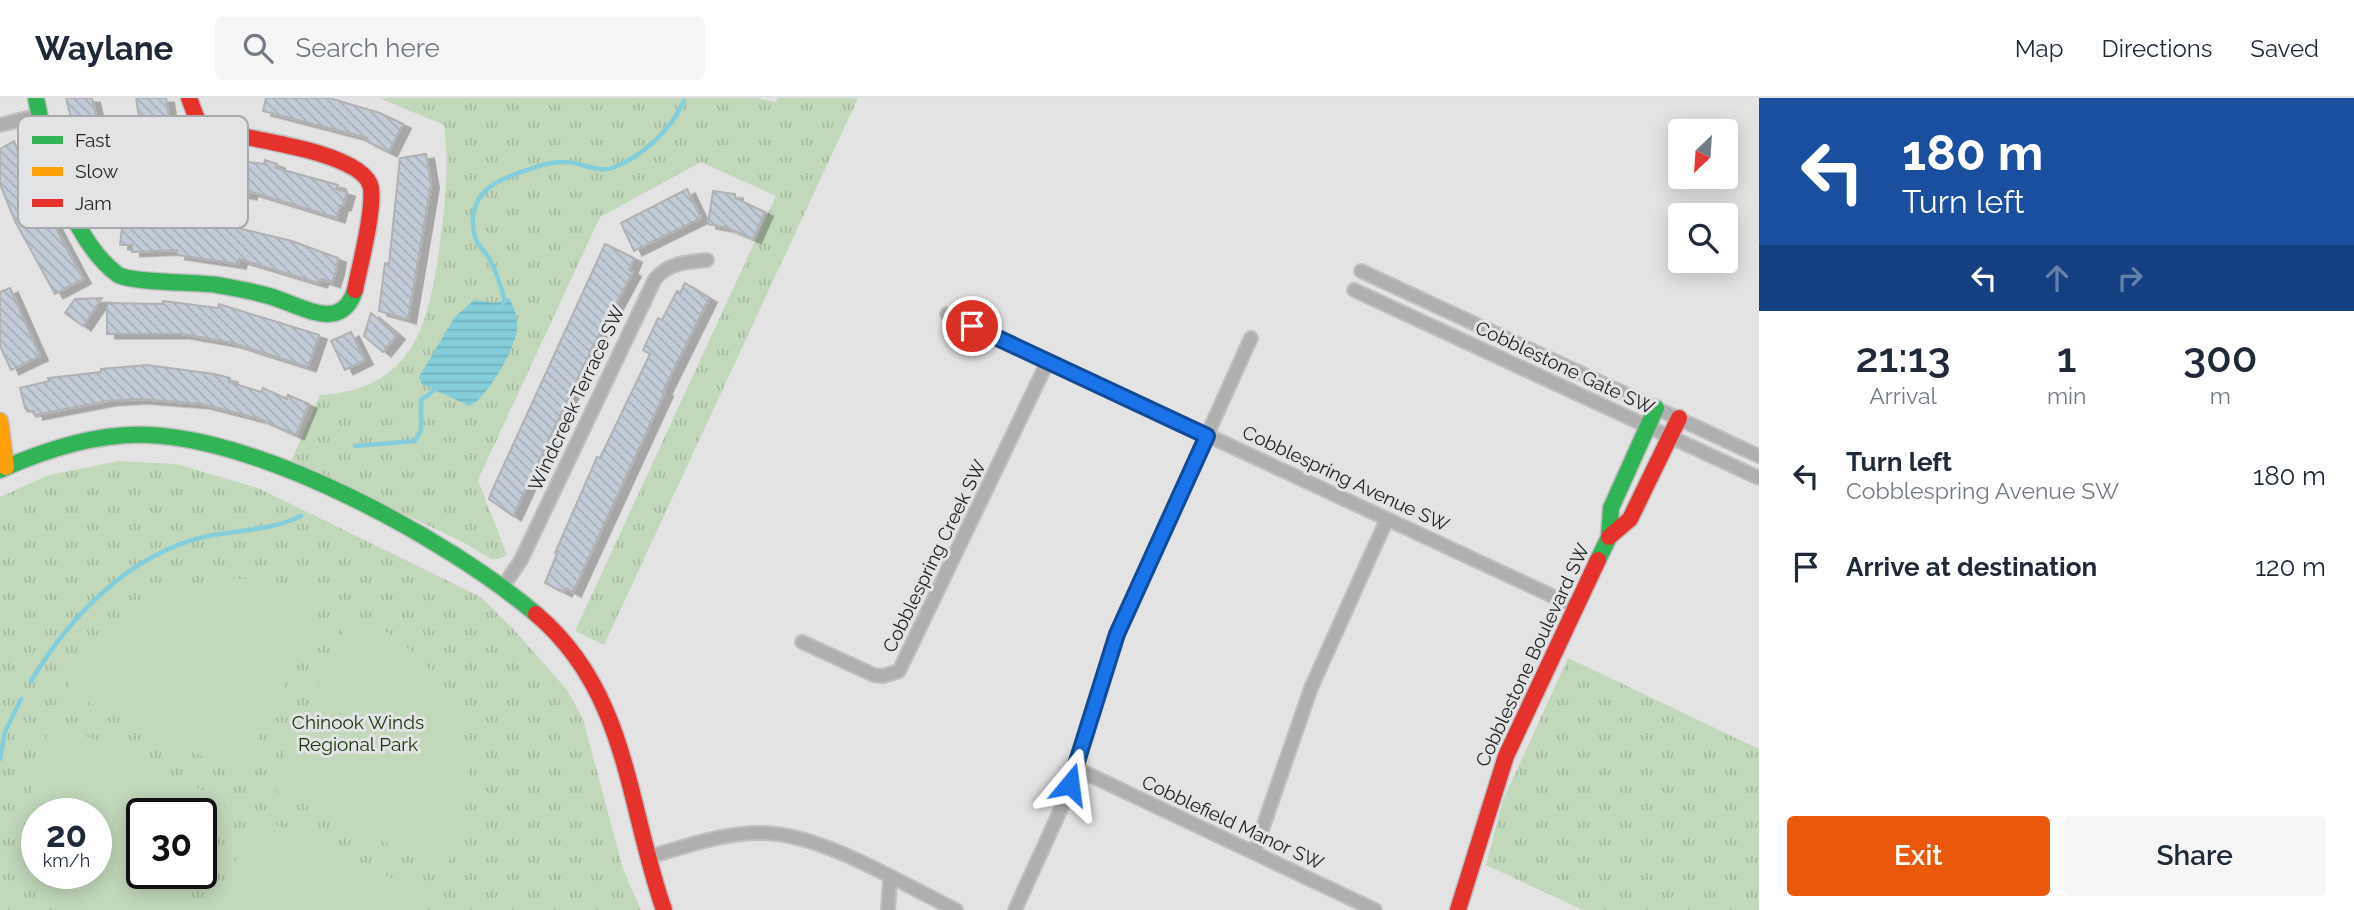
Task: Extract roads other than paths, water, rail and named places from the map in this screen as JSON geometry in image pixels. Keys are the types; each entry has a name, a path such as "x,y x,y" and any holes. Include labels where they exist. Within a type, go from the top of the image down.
{"street":[{"path":"34,116 38,115 36,98"},
{"path":"189,98 196,116"},
{"path":"0,125 18,120"},
{"path":"83,228 107,269 114,273 129,278 216,285 267,295 324,314 337,313 349,304 355,293 371,186 366,177 350,166 248,140"},
{"name":"Windcreek Terrace SW","path":"504,584 521,560 654,279 664,269 680,262 707,260"},
{"name":"Cobblestone Gate SW","path":"1362,271 1759,456"},
{"name":"Cobblestone Gate SW","path":"1354,290 1759,478"},
{"name":"Cobblespring Avenue SW","path":"947,314 1576,607"},
{"path":"1015,910 1065,800 1117,634 1251,338"},
{"name":"Cobblespring Creek SW","path":"802,642 874,675 883,676 900,671 1048,361"},
{"name":"Cobblestone Boulevard SW","path":"1458,910 1506,756 1609,537 1611,508 1656,408"},
{"name":"Cobblestone Boulevard SW","path":"1609,537 1630,519 1679,418"},
{"path":"0,421 2,466 80,442 126,436 167,437 222,447 273,466 413,531 504,584 569,643 598,688 614,729 664,910"},
{"path":"1254,853 1311,688 1387,519"},
{"name":"Cobblefield Manor SW","path":"1075,768 1375,910"},
{"path":"648,857 738,834 787,834 831,849 956,910"},
{"path":"888,910 890,878"}],"water":[{"path":"509,298 516,316 515,337 499,372 476,402 469,406 422,384 419,377 454,318 474,300 496,303"}],"waterway":[{"path":"503,304 505,300 495,271 477,243 474,233 474,209 484,192 512,175 549,163 571,162 607,169 623,163 645,150 663,132 684,101"},
{"path":"355,446 415,441 421,430 421,400 439,387"},
{"path":"31,681 83,612 126,574 150,558 203,537 265,527 301,516"},
{"path":"0,759 5,732 21,699"}],"park label":[{"name":"Chinook Winds Regional Park","path":"358,733"}]}
